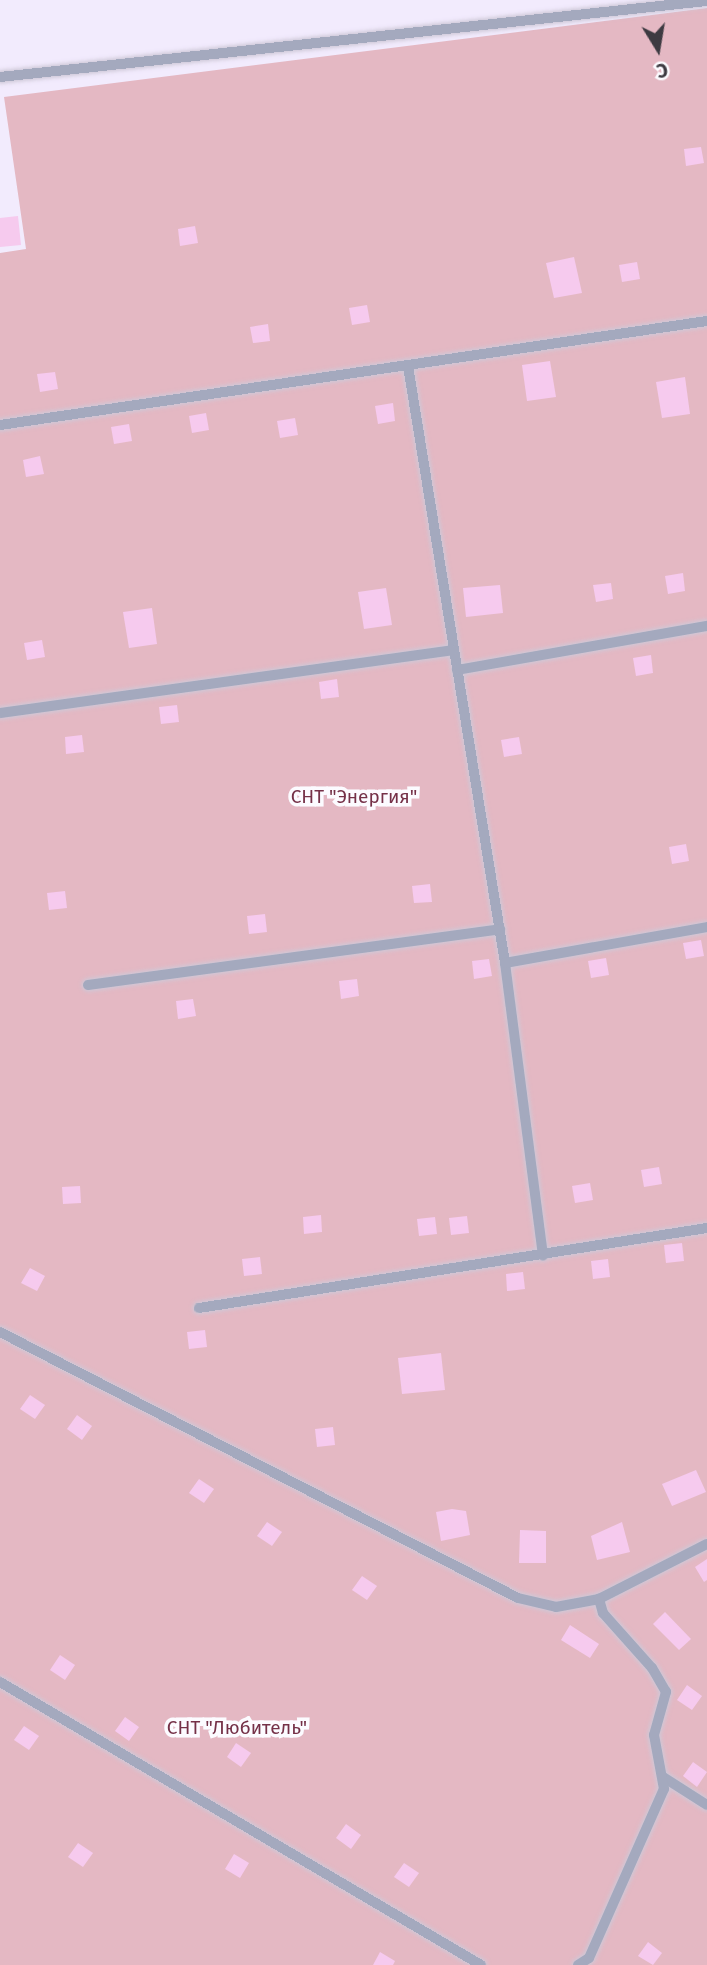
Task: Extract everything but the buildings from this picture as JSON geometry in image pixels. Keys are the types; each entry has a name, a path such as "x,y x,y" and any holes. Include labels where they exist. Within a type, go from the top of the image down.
{"lane":[{"path":"0,77 707,1"},
{"path":"0,425 707,321"},
{"path":"408,366 505,962 543,1256"},
{"path":"457,670 707,626"},
{"path":"0,713 453,650"},
{"path":"505,962 707,927"},
{"path":"88,985 499,929"},
{"path":"199,1308 543,1256 707,1228"},
{"path":"0,1332 518,1598 556,1607 599,1600 707,1544"},
{"path":"578,1965 589,1958 660,1804 663,1777 654,1735 666,1692 652,1668 603,1613 599,1600"},
{"path":"0,1682 481,1965"},
{"path":"663,1777 707,1805"},
{"path":"589,1958 599,1965"}],"green space":[{"name":"СНТ \"Энергия\"","path":"707,8 707,1965 0,1965 0,253 26,249 4,97"}],"park label":[{"name":"СНТ \"Любитель\"","path":"237,1728"}]}
